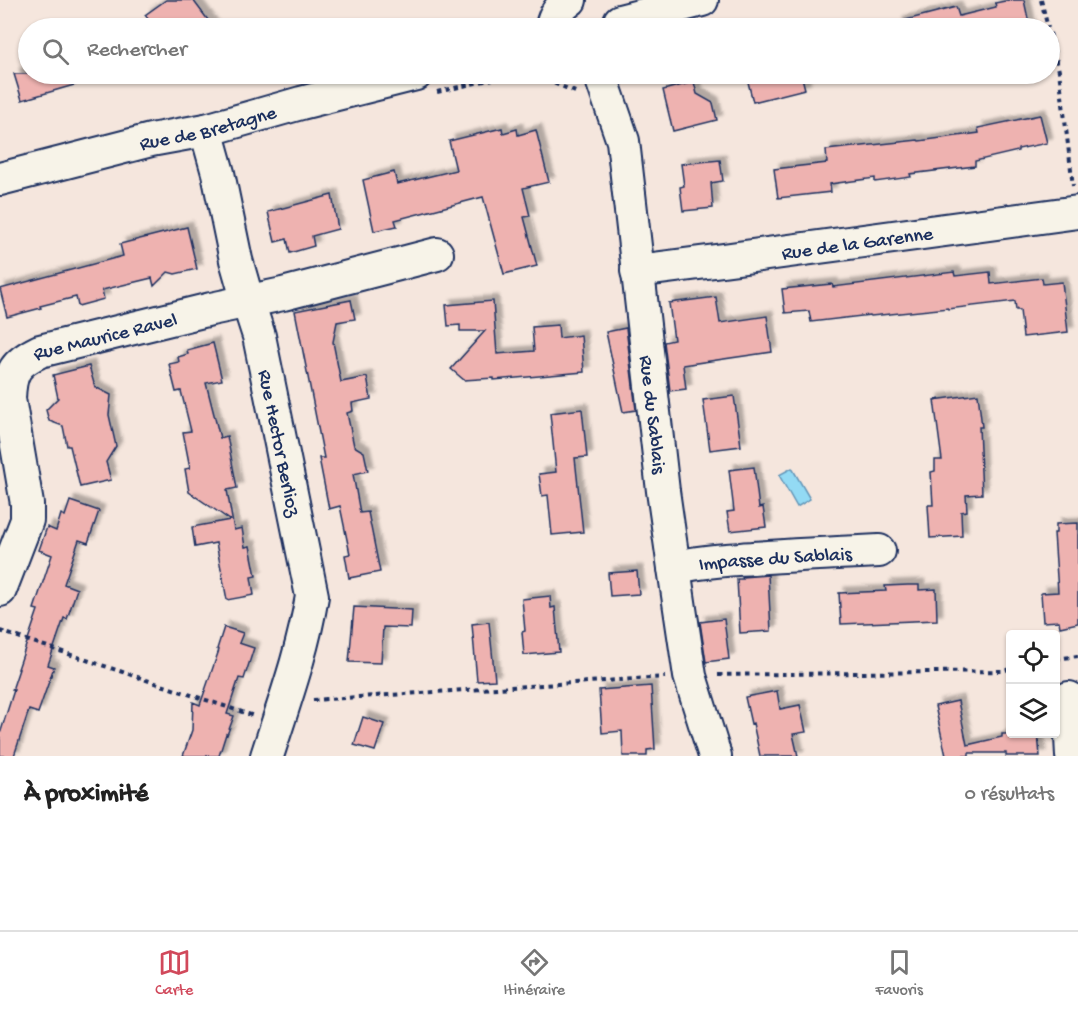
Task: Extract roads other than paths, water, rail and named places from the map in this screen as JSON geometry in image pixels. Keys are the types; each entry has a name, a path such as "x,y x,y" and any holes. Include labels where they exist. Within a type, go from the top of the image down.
{"street":[{"path":"615,16 702,0"},
{"name":"Rue de Bretagne","path":"0,179 206,129 376,84"},
{"name":"Rue du Sablais","path":"603,84 623,141 663,491 690,676 715,756"},
{"name":"Rue Hector Berlioz","path":"206,129 218,173 236,260 259,336 312,596 308,624 267,756"},
{"name":"Rue de la Garenne","path":"637,271 1077,212"},
{"name":"Rue Maurice Ravel","path":"0,590 27,520 27,504 9,399 9,383 16,368 24,359 40,351 211,309 283,294 437,254"},
{"name":"Impasse du Sablais","path":"674,568 735,559 879,551"},
{"path":"1069,698 1072,756"}],"water":[{"path":"792,468 810,499 797,507 779,475"}]}
